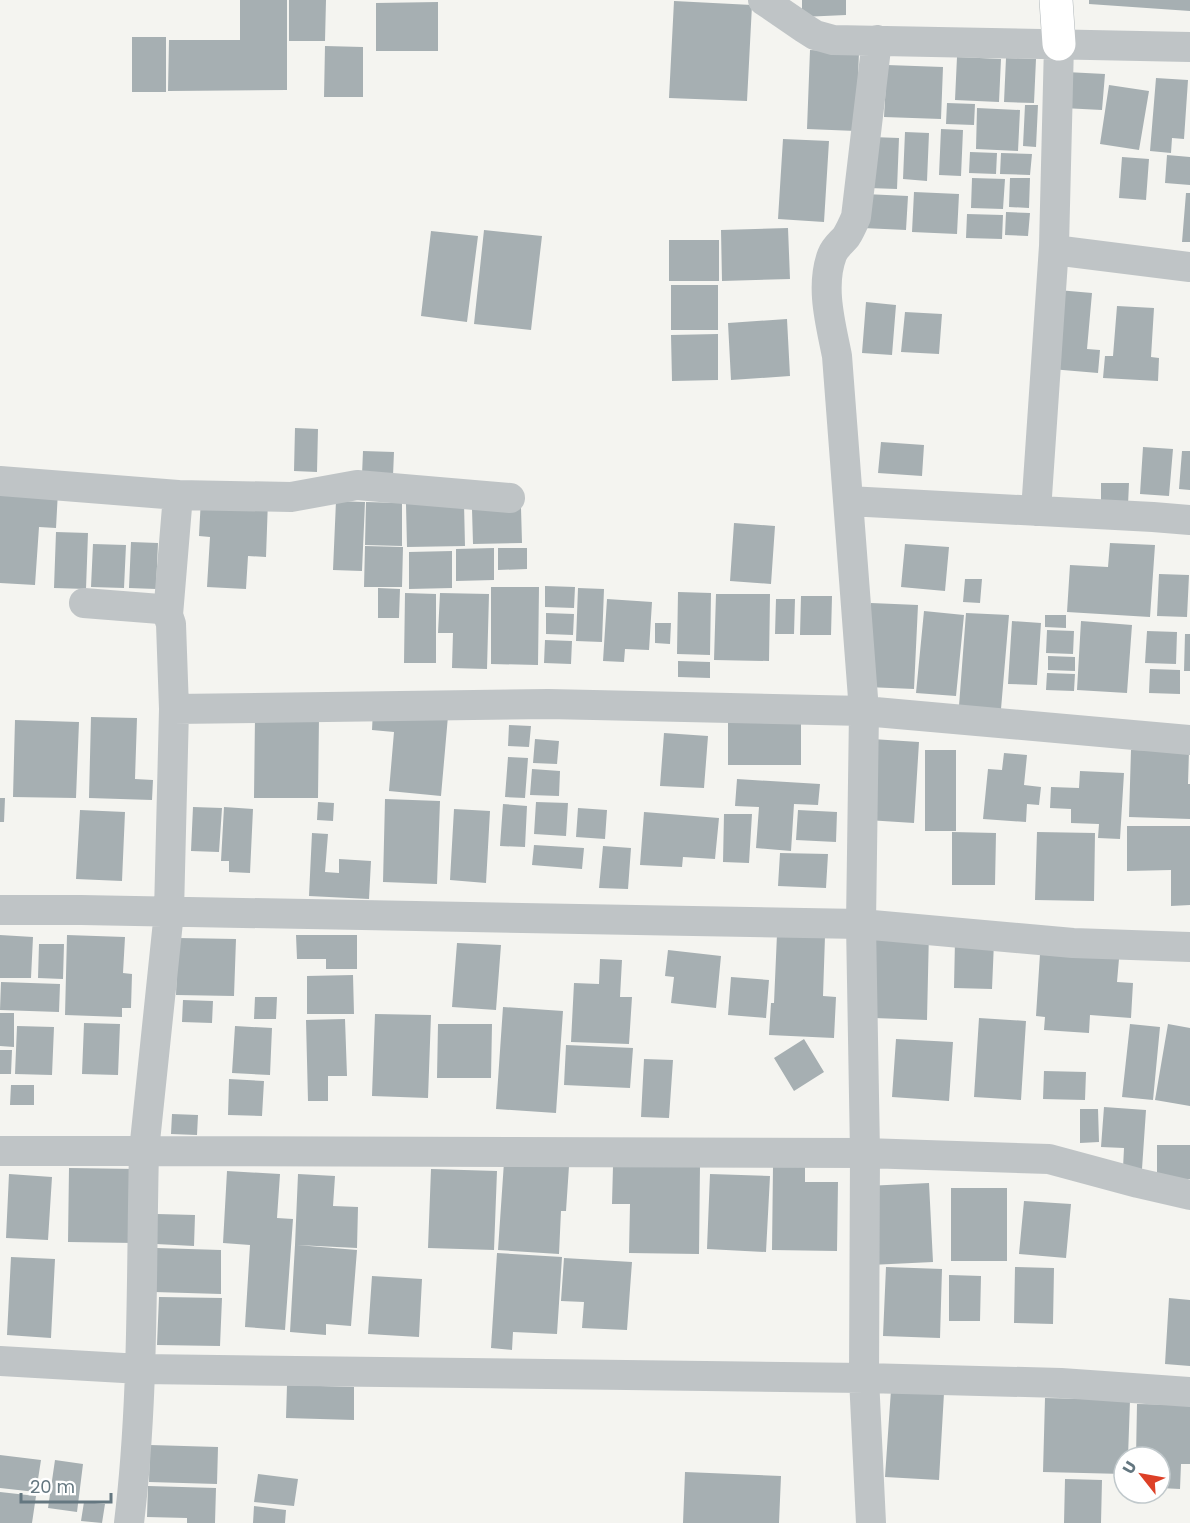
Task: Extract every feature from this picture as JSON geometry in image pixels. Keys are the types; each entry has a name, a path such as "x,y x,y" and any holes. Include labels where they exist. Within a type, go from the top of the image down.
{"street":[{"path":"1036,511 1054,246 1059,44 1056,0"},
{"path":"774,3 815,35 833,40 1190,47"},
{"path":"871,1523 864,1378 865,1153 861,924 864,711 837,356 827,292 831,256 836,246 852,228 856,217 877,40"},
{"path":"1054,246 1062,251 1190,267"},
{"path":"0,481 178,495 291,497 357,485 510,498"},
{"path":"129,1523 134,1483 141,1369 144,1151 169,912 174,709 171,624 168,615 178,495"},
{"path":"848,501 1190,520"},
{"path":"84,603 160,609 168,615"},
{"path":"174,709 548,704 864,711 1190,740"},
{"path":"0,910 861,924 1073,942 1190,947"},
{"path":"0,1151 865,1153 1049,1159 1190,1196"},
{"path":"0,1361 141,1369 864,1378 1061,1383 1190,1392"}],"building":[{"path":"240,0 287,0 287,90 168,91 169,40 240,40"},
{"path":"289,0 326,0 325,41 289,41"},
{"path":"802,0 846,0 846,15 802,17"},
{"path":"1089,0 1190,0 1190,11 1089,4"},
{"path":"674,1 752,5 747,101 669,98"},
{"path":"438,2 438,51 376,51 376,3"},
{"path":"132,37 166,37 166,92 132,92"},
{"path":"325,46 363,47 363,97 324,97"},
{"path":"810,50 859,52 856,131 807,129"},
{"path":"957,57 1001,59 999,102 955,100"},
{"path":"1006,58 1036,59 1034,103 1004,102"},
{"path":"887,65 943,67 941,119 884,117"},
{"path":"1066,72 1105,74 1102,110 1063,108"},
{"path":"1156,78 1188,80 1184,139 1172,138 1171,153 1150,151"},
{"path":"1109,85 1149,91 1139,150 1100,144"},
{"path":"947,103 975,104 974,125 946,124"},
{"path":"1025,105 1038,105 1036,147 1023,146"},
{"path":"977,108 1020,110 1018,151 976,149"},
{"path":"941,129 963,130 961,176 939,175"},
{"path":"905,132 929,133 927,181 903,179"},
{"path":"872,137 899,138 897,189 869,188"},
{"path":"783,139 829,141 824,222 778,219"},
{"path":"970,152 997,153 996,174 969,173"},
{"path":"1001,153 1032,154 1030,175 1000,174"},
{"path":"1167,155 1190,157 1190,185 1165,183"},
{"path":"1122,157 1149,159 1146,200 1119,198"},
{"path":"972,178 1005,179 1003,209 971,208"},
{"path":"1010,178 1030,178 1029,208 1009,207"},
{"path":"914,192 959,194 957,234 912,232"},
{"path":"1186,193 1190,193 1190,242 1182,242"},
{"path":"865,194 908,196 906,230 863,228"},
{"path":"1006,212 1030,213 1028,236 1005,235"},
{"path":"967,214 1003,215 1002,239 966,238"},
{"path":"788,228 790,279 722,281 721,230"},
{"path":"484,230 542,236 531,330 474,324"},
{"path":"431,231 478,236 467,322 421,316"},
{"path":"669,240 719,240 719,281 669,281"},
{"path":"671,285 718,285 718,330 671,330"},
{"path":"1058,290 1092,293 1087,349 1100,350 1098,373 1051,369"},
{"path":"866,302 896,305 892,355 862,353"},
{"path":"1117,306 1154,308 1151,357 1159,358 1158,381 1103,378 1105,356 1113,356"},
{"path":"905,312 942,314 939,354 901,352"},
{"path":"787,319 790,376 731,380 728,323"},
{"path":"718,334 718,380 672,381 671,335"},
{"path":"295,428 318,429 317,472 294,471"},
{"path":"881,442 924,445 922,476 878,473"},
{"path":"1143,447 1173,449 1169,496 1140,494"},
{"path":"363,451 394,452 393,476 362,475"},
{"path":"1182,451 1190,451 1190,490 1179,489"},
{"path":"1101,483 1129,483 1128,505 1101,505"},
{"path":"0,488 58,491 56,528 39,527 35,585 0,583"},
{"path":"201,498 268,500 266,557 248,556 246,589 207,587 210,537 199,536"},
{"path":"336,501 365,502 362,571 333,570"},
{"path":"366,502 402,503 402,546 365,545"},
{"path":"464,503 465,546 407,547 406,504"},
{"path":"521,508 522,543 473,544 472,509"},
{"path":"734,523 775,526 771,584 730,581"},
{"path":"56,532 88,533 86,589 54,588"},
{"path":"131,542 158,543 156,589 129,588"},
{"path":"1110,543 1155,545 1150,617 1067,612 1070,565 1108,567"},
{"path":"93,544 126,545 124,588 91,587"},
{"path":"905,544 949,547 945,591 901,587"},
{"path":"365,546 403,547 402,587 364,587"},
{"path":"494,548 494,580 456,581 456,549"},
{"path":"498,548 527,548 527,569 498,570"},
{"path":"452,551 452,588 409,589 409,552"},
{"path":"1159,574 1189,575 1187,617 1157,616"},
{"path":"965,579 982,579 980,603 963,602"},
{"path":"545,586 575,587 574,608 545,607"},
{"path":"491,587 539,587 538,665 491,664"},
{"path":"378,588 400,589 399,618 378,618"},
{"path":"578,588 604,589 602,642 576,641"},
{"path":"678,592 711,593 710,655 677,654"},
{"path":"405,593 436,594 436,663 404,663"},
{"path":"440,593 489,594 487,669 452,668 453,633 438,633"},
{"path":"716,594 770,594 769,661 714,660"},
{"path":"801,596 832,596 831,635 800,635"},
{"path":"607,599 652,602 649,650 625,649 624,662 603,661"},
{"path":"776,599 795,599 794,634 775,634"},
{"path":"871,603 918,605 914,689 867,687"},
{"path":"924,611 964,615 956,696 916,693"},
{"path":"546,613 574,614 573,635 546,634"},
{"path":"966,613 1009,615 1001,709 959,706"},
{"path":"1045,615 1066,615 1066,628 1045,627"},
{"path":"1012,621 1041,623 1037,685 1008,684"},
{"path":"1081,621 1132,625 1127,693 1077,690"},
{"path":"655,623 671,623 670,644 655,643"},
{"path":"1047,630 1074,631 1073,654 1046,653"},
{"path":"1147,631 1177,632 1176,664 1145,663"},
{"path":"1185,634 1190,634 1190,671 1184,671"},
{"path":"545,640 572,641 571,664 544,663"},
{"path":"1048,656 1075,657 1075,671 1048,670"},
{"path":"678,661 710,662 710,678 678,677"},
{"path":"1150,669 1180,670 1180,694 1149,693"},
{"path":"1047,673 1075,674 1074,691 1046,690"},
{"path":"373,710 448,716 441,796 389,791 394,732 372,730"},
{"path":"801,715 801,765 728,765 728,716"},
{"path":"91,717 137,718 135,779 153,780 152,800 89,798"},
{"path":"255,717 319,717 318,798 254,798"},
{"path":"15,720 79,722 76,798 13,797"},
{"path":"509,725 531,726 529,747 508,746"},
{"path":"664,733 708,736 704,788 660,786"},
{"path":"535,739 559,741 557,764 533,763"},
{"path":"872,739 919,742 914,823 867,820"},
{"path":"925,750 956,750 956,831 925,831"},
{"path":"1131,750 1189,751 1190,819 1129,817"},
{"path":"1004,753 1027,755 1024,785 1041,787 1039,805 1027,804 1026,822 983,819 988,769 1002,770"},
{"path":"508,757 528,758 525,798 505,797"},
{"path":"532,769 560,771 559,796 530,795"},
{"path":"1080,771 1124,773 1120,839 1098,838 1099,824 1071,823 1071,809 1050,808 1051,787 1079,788"},
{"path":"737,779 820,784 818,805 794,804 791,851 756,848 759,807 735,806"},
{"path":"0,798 5,798 4,822 0,822"},
{"path":"385,799 440,801 437,884 383,882"},
{"path":"318,802 334,803 333,821 317,820"},
{"path":"536,802 568,803 566,836 534,834"},
{"path":"503,804 527,806 525,847 500,846"},
{"path":"193,807 222,808 219,852 191,851"},
{"path":"224,807 253,809 250,873 229,872 229,861 221,861"},
{"path":"578,808 607,810 605,839 576,837"},
{"path":"454,809 490,811 486,883 450,880"},
{"path":"80,810 125,812 122,881 76,879"},
{"path":"798,810 837,812 836,842 796,840"},
{"path":"644,812 719,818 715,859 683,857 682,867 640,865"},
{"path":"724,814 752,814 749,863 723,862"},
{"path":"1127,826 1190,826 1190,905 1171,906 1171,870 1127,871"},
{"path":"952,832 996,833 995,885 952,885"},
{"path":"1037,832 1095,833 1094,901 1035,900"},
{"path":"312,833 328,834 325,872 339,873 339,859 371,861 369,899 309,896"},
{"path":"534,845 584,848 582,869 532,865"},
{"path":"603,846 631,848 628,889 599,888"},
{"path":"780,853 828,854 826,888 778,886"},
{"path":"876,930 929,931 927,1020 874,1018"},
{"path":"777,934 825,936 823,996 836,997 834,1038 769,1035 771,1003 774,1003"},
{"path":"0,935 33,937 31,978 0,978"},
{"path":"67,935 125,937 123,973 132,974 131,1008 122,1008 122,1017 65,1015"},
{"path":"296,935 357,935 357,969 326,969 326,959 297,959"},
{"path":"178,938 236,939 234,996 176,995"},
{"path":"955,940 994,942 992,989 954,988"},
{"path":"457,943 501,945 496,1010 452,1007"},
{"path":"39,944 64,944 63,979 38,978"},
{"path":"668,950 721,956 716,1008 671,1003 674,977 665,976"},
{"path":"1040,954 1119,959 1117,982 1133,983 1131,1018 1090,1015 1089,1033 1044,1030 1045,1017 1036,1016"},
{"path":"600,959 622,960 620,997 632,997 629,1044 571,1042 574,983 599,984"},
{"path":"353,975 354,1014 307,1014 307,976"},
{"path":"731,977 769,980 766,1018 728,1015"},
{"path":"1,982 60,984 59,1012 0,1010"},
{"path":"255,997 277,997 276,1019 254,1019"},
{"path":"183,1000 213,1001 212,1023 182,1022"},
{"path":"503,1007 563,1011 556,1113 496,1109"},
{"path":"0,1013 14,1013 14,1047 0,1046"},
{"path":"375,1014 431,1015 428,1098 372,1096"},
{"path":"979,1018 1026,1021 1021,1100 974,1097"},
{"path":"345,1019 347,1076 328,1076 328,1101 308,1101 306,1020"},
{"path":"84,1023 120,1024 118,1075 82,1074"},
{"path":"438,1024 492,1024 491,1078 437,1078"},
{"path":"1130,1024 1160,1027 1153,1100 1122,1097"},
{"path":"1168,1024 1190,1028 1190,1106 1155,1100"},
{"path":"17,1026 54,1027 52,1075 15,1074"},
{"path":"235,1026 272,1028 270,1075 232,1073"},
{"path":"804,1039 824,1072 794,1091 774,1058"},
{"path":"896,1039 953,1042 949,1101 892,1097"},
{"path":"566,1045 633,1048 630,1088 564,1085"},
{"path":"0,1050 12,1050 11,1074 0,1074"},
{"path":"644,1059 673,1060 669,1118 641,1117"},
{"path":"1044,1071 1086,1072 1085,1100 1043,1099"},
{"path":"229,1079 264,1081 262,1116 228,1115"},
{"path":"11,1085 34,1085 34,1105 10,1105"},
{"path":"1104,1107 1146,1110 1142,1169 1123,1168 1124,1148 1101,1147"},
{"path":"1080,1109 1098,1109 1099,1142 1080,1143"},
{"path":"172,1114 198,1115 197,1135 171,1134"},
{"path":"1157,1145 1190,1145 1190,1179 1157,1179"},
{"path":"504,1162 569,1166 566,1211 561,1211 559,1254 498,1250"},
{"path":"613,1166 700,1166 699,1254 629,1253 630,1204 612,1204"},
{"path":"773,1166 805,1167 805,1182 838,1182 837,1251 772,1250"},
{"path":"69,1168 137,1169 135,1243 68,1242"},
{"path":"431,1169 497,1171 494,1250 428,1248"},
{"path":"227,1171 280,1174 277,1218 293,1219 285,1330 245,1327 250,1245 223,1243"},
{"path":"9,1174 52,1177 48,1240 6,1238"},
{"path":"298,1174 335,1176 333,1206 358,1207 357,1248 297,1245 357,1250 351,1326 326,1324 326,1335 290,1332"},
{"path":"710,1174 770,1176 766,1252 707,1249"},
{"path":"929,1183 933,1262 870,1265 866,1186"},
{"path":"951,1188 1007,1188 1007,1261 951,1261"},
{"path":"1024,1201 1071,1204 1066,1258 1019,1254"},
{"path":"157,1214 195,1215 194,1246 156,1244"},
{"path":"156,1248 221,1250 221,1294 154,1292"},
{"path":"497,1253 562,1257 557,1334 513,1332 512,1350 491,1348"},
{"path":"11,1257 55,1259 51,1338 7,1335"},
{"path":"564,1258 632,1262 627,1330 582,1328 584,1302 561,1301"},
{"path":"886,1267 942,1269 940,1338 883,1336"},
{"path":"1015,1267 1054,1268 1053,1324 1014,1323"},
{"path":"949,1275 981,1276 980,1321 949,1321"},
{"path":"372,1276 422,1279 419,1337 368,1334"},
{"path":"159,1297 222,1298 220,1346 157,1345"},
{"path":"1169,1298 1190,1300 1190,1366 1165,1364"},
{"path":"287,1385 354,1387 354,1420 286,1418"},
{"path":"891,1390 944,1393 939,1480 885,1477"},
{"path":"1045,1398 1130,1400 1128,1445 1112,1445 1112,1474 1043,1472"},
{"path":"1137,1404 1190,1405 1190,1464 1181,1464 1180,1489 1172,1489 1172,1445 1136,1445"},
{"path":"150,1445 218,1447 217,1484 149,1482"},
{"path":"0,1455 41,1460 36,1492 0,1488"},
{"path":"55,1460 83,1464 77,1512 48,1508"},
{"path":"685,1472 781,1476 779,1523 683,1523"},
{"path":"258,1474 298,1479 294,1506 254,1502"},
{"path":"1065,1479 1102,1480 1101,1523 1064,1523"},
{"path":"148,1486 216,1488 215,1523 187,1523 187,1518 147,1517"},
{"path":"0,1492 36,1496 32,1523 0,1523"},
{"path":"84,1502 105,1504 102,1523 81,1521"},
{"path":"254,1506 286,1510 285,1523 253,1523"}]}
